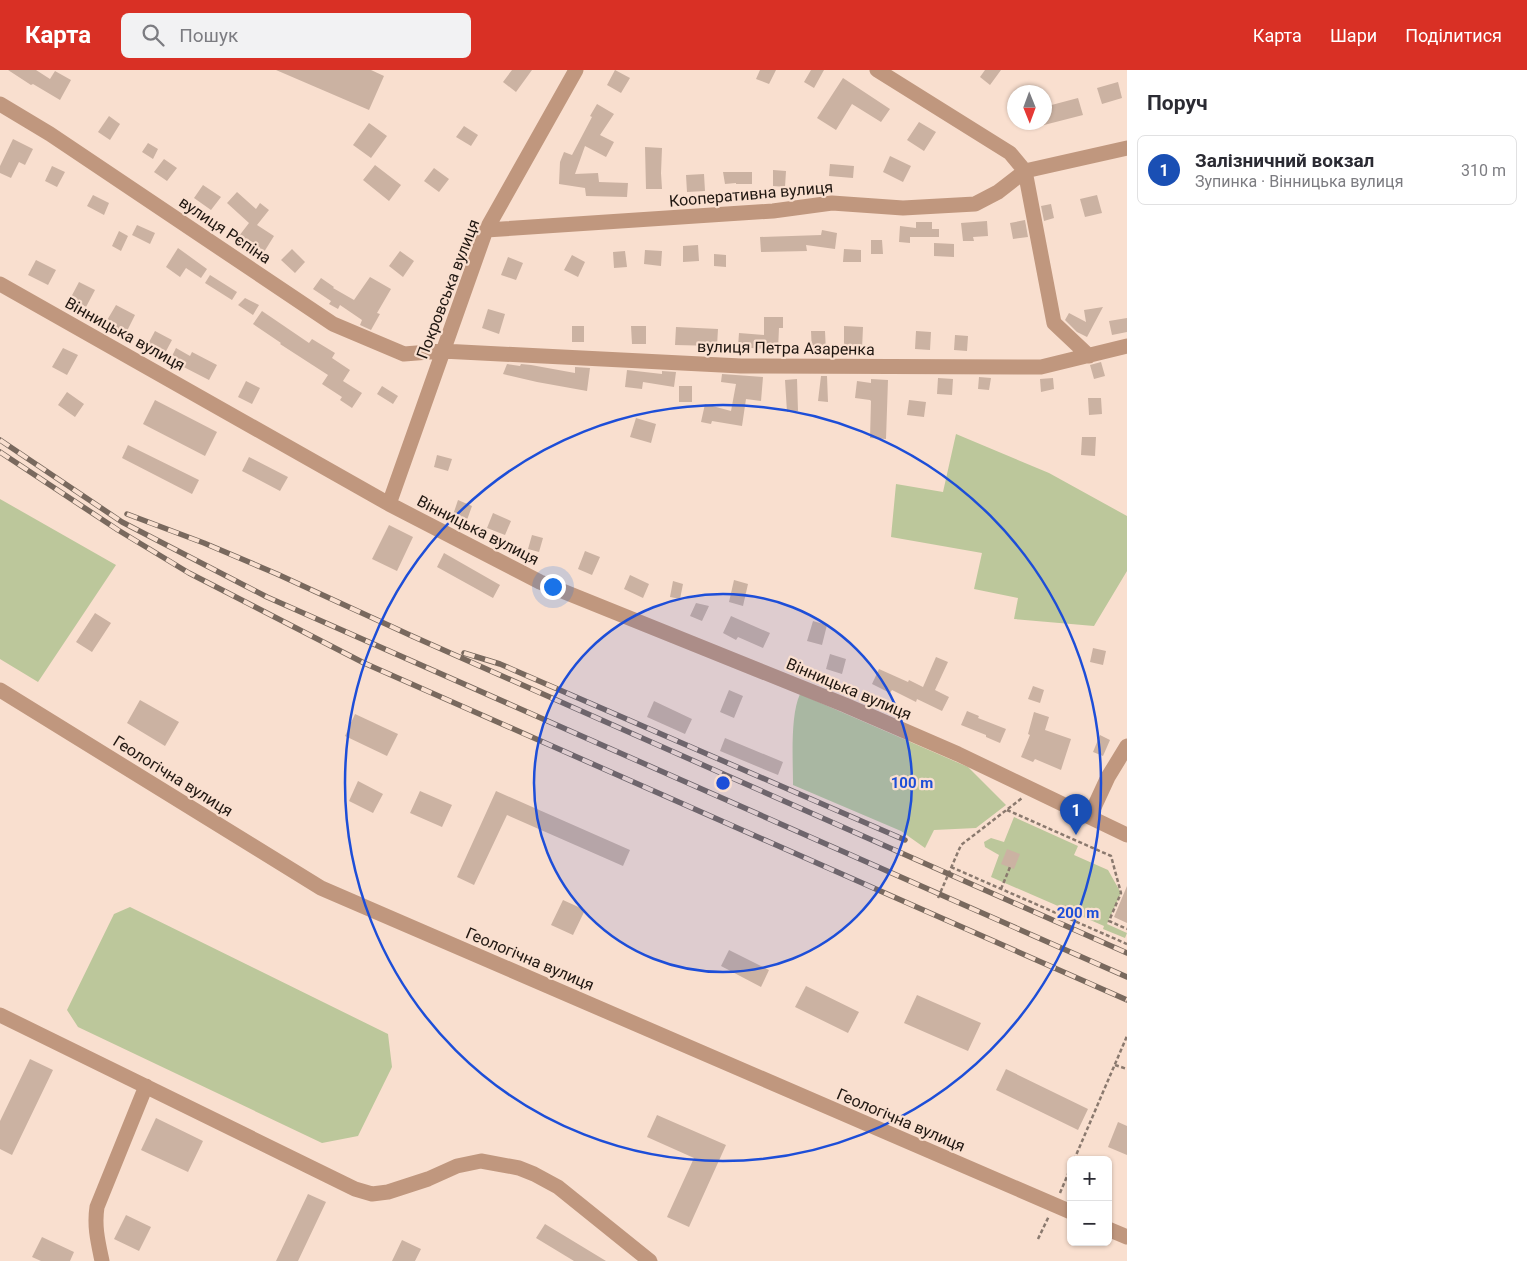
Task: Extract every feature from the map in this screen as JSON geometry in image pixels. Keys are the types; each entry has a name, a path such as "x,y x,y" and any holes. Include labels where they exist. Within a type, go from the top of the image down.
{"street":[{"name":"Покровська вулиця","path":"390,504 442,351 486,230 576,70"},
{"path":"877,70 1010,153 1025,171 1054,323 1089,356"},
{"name":"вулиця Рєпіна","path":"0,104 50,134 332,324 404,354 442,351"},
{"name":"Кооперативна вулиця","path":"486,230 773,211 832,203 903,208 975,204 998,192 1025,171 1127,148"},
{"name":"Вінницька вулиця","path":"0,284 390,504 540,582 845,705 1090,816 1127,835"},
{"name":"вулиця Петра Азаренка","path":"442,351 742,366 1041,367 1127,346"},
{"name":"Геологічна вулиця","path":"0,690 321,888 1067,1210"},
{"path":"1090,816 1108,776 1127,746"},
{"path":"0,1015 355,1189 372,1194 388,1192 404,1188 465,1164 481,1162 519,1168 558,1187 650,1261"},
{"path":"102,1261 95,1220 97,1207 146,1086"},
{"path":"1112,1230 1127,1237"}],"path":[{"path":"938,898 961,845 1033,790"},
{"path":"1006,810 1111,856 1121,894 1109,921 1127,929"},
{"path":"951,867 1127,944"},
{"path":"1001,889 1010,867"},
{"path":"1076,1156 1127,1036"},
{"path":"1115,1064 1127,1070"},
{"path":"1038,1239 1067,1176"}],"green space":[{"path":"956,434 1049,473 1127,516 1127,571 1094,626 1014,619 1018,598 974,589 982,553 891,537 896,484 943,492"},
{"path":"0,499 116,565 38,682 0,659"},
{"path":"800,694 968,767 1006,805 976,828 934,830 925,848 901,831 793,785 793,726"},
{"path":"1014,817 1078,846 1074,855 1108,870 1121,893 1107,924 1127,933 1125,938 1103,929 1104,926 991,877 999,855 985,847 984,842 991,838 1004,842"},
{"path":"130,907 388,1034 392,1067 358,1136 322,1143 78,1027 67,1010 114,914"}],"building":[{"path":"8,70 36,70 50,79 55,71 71,80 60,100"},
{"path":"276,70 371,70 384,76 369,110"},
{"path":"512,70 532,70 516,92 503,82"},
{"path":"615,70 630,78 621,93 607,85"},
{"path":"760,70 776,70 769,84 756,79"},
{"path":"811,70 824,70 814,88 804,82"},
{"path":"985,70 1001,70 990,85 980,77"},
{"path":"843,78 890,109 881,122 852,104 836,130 817,118"},
{"path":"1118,82 1122,98 1102,104 1097,88"},
{"path":"1078,98 1083,115 1052,123 1052,105"},
{"path":"597,104 614,114 600,135 614,142 606,157 585,146 575,174 598,173 599,182 628,183 627,197 586,196 585,188 559,184 560,162 564,152 572,155"},
{"path":"109,116 120,124 110,140 98,132"},
{"path":"919,122 936,132 924,151 907,140"},
{"path":"369,123 387,136 371,158 353,145"},
{"path":"464,126 478,135 471,146 456,137"},
{"path":"13,139 33,149 25,165 19,162 11,178 0,173 0,166"},
{"path":"148,143 158,149 153,159 142,152"},
{"path":"645,147 662,148 662,189 646,189"},
{"path":"890,156 911,166 903,182 883,172"},
{"path":"164,159 177,168 167,181 154,172"},
{"path":"830,164 854,166 853,178 829,176"},
{"path":"375,165 401,185 389,201 363,180"},
{"path":"52,166 65,172 57,187 45,181"},
{"path":"434,168 449,179 439,192 424,181"},
{"path":"773,170 786,171 785,187 773,186"},
{"path":"723,172 752,172 752,184 725,184"},
{"path":"704,174 705,191 687,192 686,175"},
{"path":"203,185 221,197 211,210 194,198"},
{"path":"237,192 256,209 260,203 269,210 257,225 274,236 264,252 239,236 249,223 227,203"},
{"path":"93,195 109,203 104,215 87,206"},
{"path":"1097,195 1102,213 1085,217 1080,199"},
{"path":"1051,204 1054,218 1044,221 1041,206"},
{"path":"1025,220 1028,237 1013,239 1010,223"},
{"path":"987,221 988,236 973,237 974,241 963,241 961,223"},
{"path":"916,222 932,222 932,229 939,229 939,237 910,237 910,243 899,242 900,226 916,228"},
{"path":"137,225 155,233 150,244 132,235"},
{"path":"822,230 837,233 835,249 806,245 807,251 761,252 760,237 821,235"},
{"path":"119,231 128,236 121,251 112,246"},
{"path":"871,240 882,240 883,254 871,254"},
{"path":"934,243 954,244 954,257 934,256"},
{"path":"698,245 699,261 683,262 683,246"},
{"path":"178,248 207,269 201,278 186,268 180,277 166,267"},
{"path":"292,249 305,262 295,273 281,260"},
{"path":"844,249 861,250 861,262 843,262"},
{"path":"645,250 662,251 661,266 644,264"},
{"path":"400,251 414,261 403,277 389,266"},
{"path":"625,251 627,267 614,268 613,252"},
{"path":"714,254 726,255 726,267 714,266"},
{"path":"572,255 585,262 578,277 564,270"},
{"path":"508,257 523,263 516,280 501,275"},
{"path":"36,260 56,270 48,285 28,275"},
{"path":"210,275 237,292 232,300 205,283"},
{"path":"370,277 391,289 377,313 380,314 371,330 360,325 362,320 340,305 338,309 329,304 331,301 313,289 321,278 333,288 354,300"},
{"path":"79,282 95,290 86,307 70,299"},
{"path":"245,298 259,305 253,315 238,305"},
{"path":"116,305 135,315 126,333 106,322"},
{"path":"1103,307 1087,337 1077,332 1065,320 1069,313 1086,322 1084,310"},
{"path":"488,309 505,314 499,334 482,328"},
{"path":"262,311 309,343 312,339 335,353 332,358 350,370 343,381 362,393 352,408 340,400 342,397 322,384 328,375 253,324"},
{"path":"764,317 783,317 783,328 779,328 778,350 738,347 739,333 764,335"},
{"path":"1127,318 1127,332 1112,335 1109,321"},
{"path":"572,326 584,326 584,342 572,342"},
{"path":"631,326 646,326 646,344 632,344"},
{"path":"844,326 863,327 862,349 844,348"},
{"path":"676,327 718,329 717,346 675,345"},
{"path":"155,331 172,340 165,353 148,344"},
{"path":"811,331 825,331 826,352 812,353"},
{"path":"916,331 931,332 930,350 915,349"},
{"path":"955,335 968,336 967,351 954,350"},
{"path":"63,348 78,355 67,375 52,367"},
{"path":"176,348 190,356 192,352 217,365 209,380 170,360"},
{"path":"1101,362 1105,376 1094,379 1090,365"},
{"path":"507,364 531,365 575,373 575,367 590,368 587,391 503,374"},
{"path":"627,370 662,374 662,371 676,372 674,387 643,382 642,389 625,387"},
{"path":"722,374 763,377 761,401 746,399 742,426 712,421 711,424 701,422 705,404 731,411 736,384 721,382"},
{"path":"821,376 827,376 828,402 818,401"},
{"path":"979,377 991,378 989,390 978,389"},
{"path":"938,378 953,379 952,395 937,394"},
{"path":"1053,378 1054,389 1041,392 1040,379"},
{"path":"797,379 798,411 787,412 785,380"},
{"path":"871,379 888,380 886,439 870,438 871,401 855,398 857,381 871,383"},
{"path":"246,381 260,388 252,404 238,397"},
{"path":"382,386 398,396 393,404 377,394"},
{"path":"679,386 692,386 692,402 679,402"},
{"path":"67,392 84,404 75,417 58,405"},
{"path":"1088,398 1101,398 1102,414 1089,415"},
{"path":"155,400 217,432 205,456 143,424"},
{"path":"909,400 926,402 924,417 907,415"},
{"path":"636,418 656,424 651,443 630,437"},
{"path":"1082,437 1096,437 1095,456 1081,455"},
{"path":"128,445 199,480 192,494 122,458"},
{"path":"437,455 452,459 448,471 434,467"},
{"path":"249,457 288,477 280,491 242,471"},
{"path":"458,500 472,506 467,520 453,515"},
{"path":"493,513 511,521 505,535 487,528"},
{"path":"389,525 413,537 397,571 372,559"},
{"path":"532,535 543,538 539,552 528,549"},
{"path":"585,551 600,557 592,575 578,569"},
{"path":"444,553 500,585 493,598 437,567"},
{"path":"630,575 649,584 643,598 624,589"},
{"path":"734,580 748,584 743,606 729,602"},
{"path":"673,581 683,584 680,599 670,597"},
{"path":"696,603 709,606 702,621 690,616"},
{"path":"95,613 111,623 92,652 76,642"},
{"path":"731,616 770,633 763,648 738,637 736,640 723,633"},
{"path":"813,621 827,625 822,645 807,641"},
{"path":"1093,648 1106,651 1103,665 1090,662"},
{"path":"830,654 846,659 842,674 826,669"},
{"path":"936,657 948,662 935,690 949,697 942,711 917,699 916,702 892,690 890,693 872,684 879,669 923,687"},
{"path":"1033,686 1044,690 1040,703 1028,699"},
{"path":"729,690 743,696 734,718 720,712"},
{"path":"140,700 179,722 165,746 127,723"},
{"path":"654,701 692,719 685,734 647,717"},
{"path":"967,711 979,716 978,718 1006,729 1000,743 961,725"},
{"path":"1034,712 1049,717 1045,730 1071,739 1061,770 1035,759 1033,762 1021,757 1030,735 1028,734"},
{"path":"355,714 398,734 387,756 345,736"},
{"path":"1100,735 1110,740 1103,756 1093,752"},
{"path":"725,738 783,762 778,775 720,751"},
{"path":"358,781 383,794 373,813 349,801"},
{"path":"420,791 452,805 442,827 410,813"},
{"path":"496,791 630,850 623,866 507,815 474,885 457,877"},
{"path":"1007,849 1020,854 1014,869 1001,864"},
{"path":"1127,886 1127,923 1114,917"},
{"path":"563,900 585,910 573,935 551,925"},
{"path":"729,950 769,970 761,987 721,966"},
{"path":"806,986 859,1012 848,1033 795,1007"},
{"path":"917,995 981,1023 968,1051 904,1023"},
{"path":"30,1059 53,1070 12,1155 0,1149 0,1121"},
{"path":"1006,1069 1088,1109 1078,1130 996,1090"},
{"path":"657,1115 726,1145 689,1227 667,1217 694,1158 647,1137"},
{"path":"156,1118 203,1141 188,1172 141,1150"},
{"path":"1118,1122 1127,1126 1127,1155 1108,1147"},
{"path":"308,1194 326,1202 298,1261 276,1261"},
{"path":"126,1215 151,1227 139,1251 114,1239"},
{"path":"545,1224 606,1261 574,1261 536,1238"},
{"path":"42,1237 74,1252 70,1261 41,1261 32,1257"},
{"path":"402,1240 421,1249 415,1261 392,1261"}],"railway":[{"path":"0,440 122,522 267,597 1127,977"},
{"path":"0,452 118,530 189,573 364,663 1127,1000"},
{"path":"127,514 204,543 277,574 412,636 1127,953"},
{"path":"464,653 500,664 905,840"}],"place":[{"name":"Залізничний вокзал","path":"1076,835"}]}
